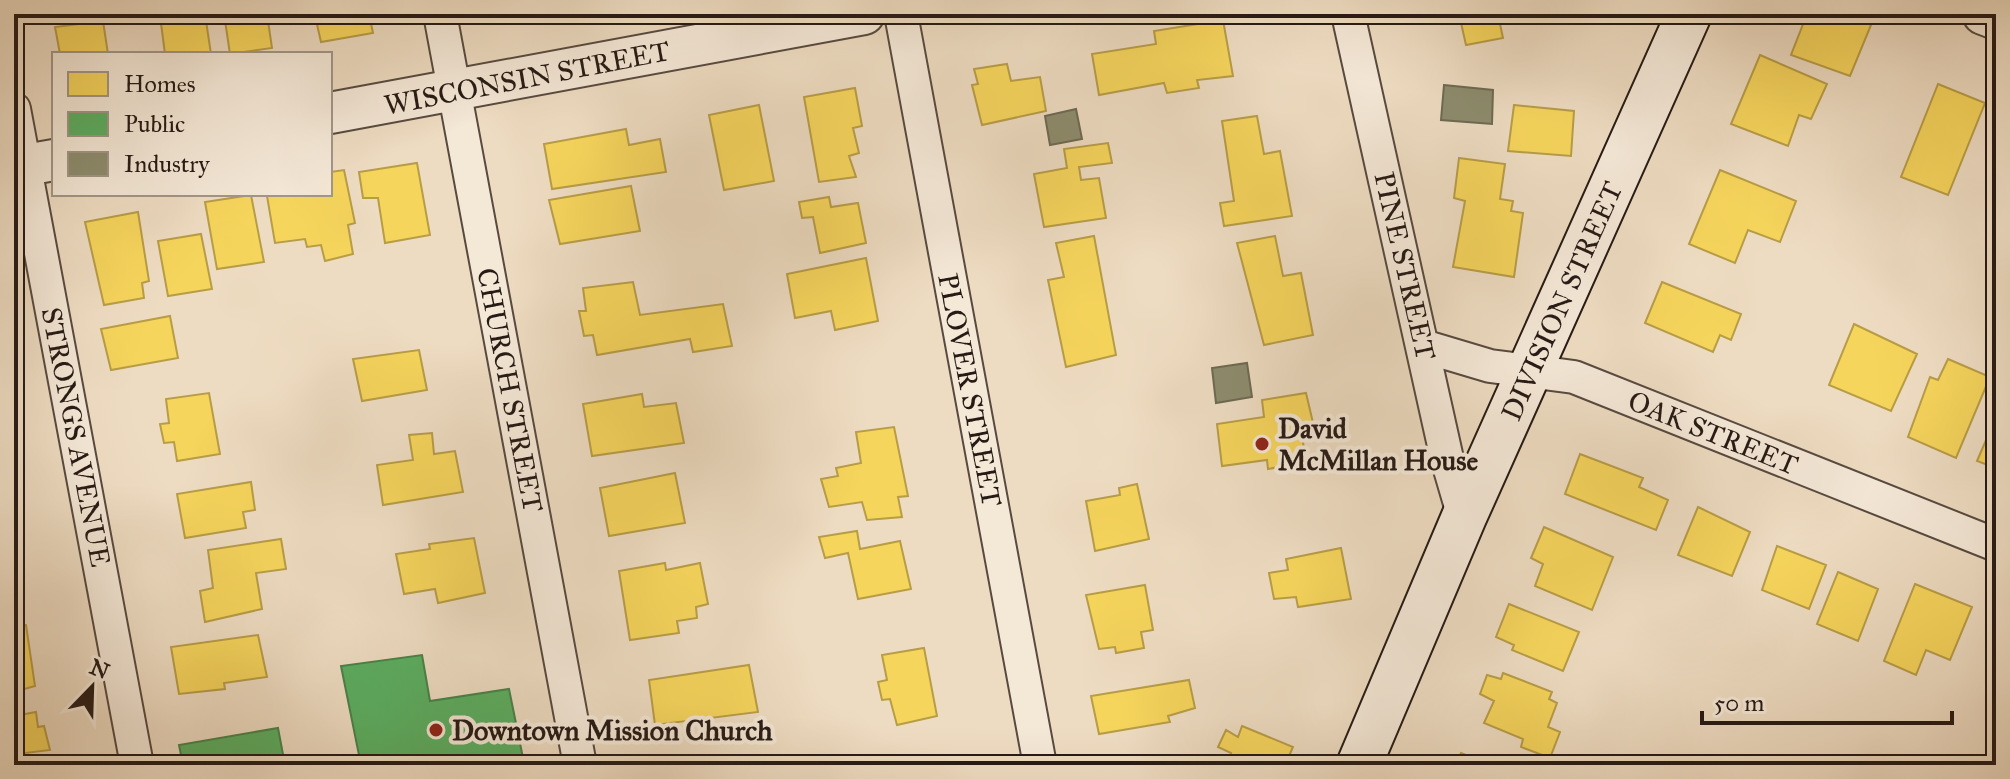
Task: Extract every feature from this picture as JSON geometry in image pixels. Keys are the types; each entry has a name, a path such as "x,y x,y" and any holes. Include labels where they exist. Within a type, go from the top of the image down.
{"main road":[{"name":"DIVISION STREET","path":"1359,765 1464,517 1689,14"}],"street":[{"name":"CHURCH STREET","path":"440,14 580,765"},
{"name":"WISCONSIN STREET","path":"332,113 864,14"},
{"name":"PLOVER STREET","path":"901,14 1040,765"},
{"name":"PINE STREET","path":"1348,14 1447,459 1464,517"},
{"path":"1983,14 1996,19"},
{"name":"STRONGS AVENUE","path":"14,109 31,164 137,765"},
{"name":"OAK STREET","path":"1423,346 1490,366 1574,377 1996,545"}],"building: Homes":[{"path":"205,14 211,52 165,52 160,16"},
{"path":"224,14 267,14 272,48 230,52"},
{"path":"290,14 369,14 373,33 321,42 316,20 291,24"},
{"path":"1459,14 1555,14 1500,24 1503,38 1466,45"},
{"path":"1807,14 1846,14 1871,25 1850,76 1791,55"},
{"path":"1223,20 1233,76 1197,80 1199,88 1167,93 1164,83 1099,95 1092,54 1156,44 1154,31"},
{"path":"103,21 108,52 60,52 55,27"},
{"path":"1760,55 1827,84 1811,119 1799,115 1788,146 1731,124"},
{"path":"1007,64 1011,81 1040,77 1046,111 982,125 972,85 978,84 974,69"},
{"path":"1938,84 1985,103 1948,195 1901,177"},
{"path":"855,88 862,126 853,128 859,153 849,156 856,177 819,182 804,97"},
{"path":"759,105 774,181 724,190 709,115"},
{"path":"1514,105 1574,111 1571,156 1508,151"},
{"path":"1257,116 1264,154 1280,151 1292,216 1224,226 1220,203 1234,201 1222,121"},
{"path":"626,129 629,145 660,139 666,172 552,189 544,144"},
{"path":"1108,143 1112,163 1079,167 1081,180 1099,178 1106,218 1044,227 1034,174 1067,168 1064,149"},
{"path":"1459,158 1505,164 1500,199 1513,201 1511,211 1523,213 1514,277 1453,267 1465,201 1454,198"},
{"path":"417,163 430,235 385,243 378,198 363,198 359,172"},
{"path":"344,170 355,223 348,225 353,254 325,261 321,245 307,247 305,239 275,243 267,196 332,196 332,172"},
{"path":"1720,170 1796,201 1780,242 1748,230 1735,263 1689,244"},
{"path":"631,186 640,231 560,244 549,200"},
{"path":"251,196 264,262 217,269 205,202"},
{"path":"829,197 831,207 858,203 866,243 820,253 813,217 802,218 799,202"},
{"path":"138,212 149,281 142,283 144,298 104,305 85,222"},
{"path":"201,234 212,289 168,296 158,241"},
{"path":"1094,236 1116,355 1066,367 1048,280 1064,277 1056,243"},
{"path":"1275,236 1283,276 1301,273 1313,335 1264,345 1237,243"},
{"path":"866,258 878,321 835,330 831,311 795,318 787,274"},
{"path":"633,282 640,315 723,304 732,346 693,352 690,339 597,355 593,335 584,336 579,311 586,311 583,288"},
{"path":"1662,282 1741,314 1731,340 1720,335 1713,352 1645,323"},
{"path":"170,316 178,358 111,370 101,329"},
{"path":"1854,324 1917,354 1891,411 1829,385"},
{"path":"419,350 427,390 362,401 353,359"},
{"path":"1948,359 1990,377 1956,458 1908,437 1930,377 1938,380"},
{"path":"209,393 220,454 177,461 174,442 164,443 160,424 169,423 166,399"},
{"name":"David McMillan House","path":"1306,393 1314,427 1301,429 1306,462 1268,469 1267,460 1222,466 1217,424 1264,417 1262,400"},
{"path":"642,394 644,407 676,403 684,443 592,456 583,404"},
{"path":"1996,417 1996,468 1977,461"},
{"path":"894,427 908,496 898,497 902,517 867,520 862,502 829,507 821,479 838,476 836,468 861,463 856,432"},
{"path":"432,433 434,454 455,451 463,492 383,505 377,465 413,460 409,435"},
{"path":"1580,454 1643,478 1639,487 1668,500 1656,530 1565,494"},
{"path":"675,473 685,523 609,536 600,488"},
{"path":"251,482 255,510 243,512 246,528 185,538 177,494"},
{"path":"1137,484 1149,539 1095,551 1086,501 1120,495 1119,488"},
{"path":"1698,507 1750,532 1732,576 1678,555"},
{"path":"1544,527 1613,557 1592,610 1535,586 1543,564 1531,558"},
{"path":"857,531 860,549 900,541 911,589 858,599 848,553 825,558 819,537"},
{"path":"474,538 485,593 438,603 435,589 404,594 396,554 430,549 429,544"},
{"path":"281,539 286,569 256,573 262,609 205,622 200,591 213,588 208,550"},
{"path":"1777,546 1826,565 1809,609 1762,590"},
{"path":"1341,548 1351,599 1298,607 1296,597 1274,599 1269,573 1288,570 1286,559"},
{"path":"665,563 666,570 700,563 708,604 696,607 697,618 677,621 679,633 630,640 619,571"},
{"path":"1838,572 1878,589 1858,641 1817,624"},
{"path":"1915,584 1972,607 1950,660 1926,650 1916,675 1884,661"},
{"path":"1145,585 1153,630 1141,632 1144,648 1116,653 1115,647 1099,649 1086,595"},
{"path":"1509,604 1579,632 1563,671 1512,650 1514,645 1496,637"},
{"path":"26,625 35,686 14,692 14,626"},
{"path":"258,635 267,677 224,683 225,689 179,694 171,647"},
{"path":"924,648 937,716 897,725 890,699 882,700 878,682 887,680 882,655"},
{"path":"749,665 758,712 655,725 649,680"},
{"path":"1503,673 1552,692 1549,699 1557,703 1548,727 1560,732 1550,758 1521,747 1523,739 1484,723 1494,701 1480,694 1487,675 1501,679"},
{"path":"1189,680 1195,708 1168,716 1170,722 1099,734 1091,696"},
{"path":"36,712 38,727 44,726 50,750 25,753 28,765 14,765 14,716"},
{"path":"1242,726 1293,747 1285,765 1226,764 1231,753 1218,747 1226,730 1238,737"},
{"path":"1461,753 1490,765 1455,765"},
{"path":"1195,756 1198,765 1138,764"}],"building: Public":[{"name":"Downtown Mission Church","path":"422,655 430,701 509,689 523,758 504,761 505,765 361,765 341,666"},
{"path":"278,728 285,765 183,765 179,745"}],"building: Industry":[{"path":"1444,85 1493,90 1492,124 1441,120"},
{"path":"1076,109 1082,139 1050,145 1045,116"},
{"path":"1247,363 1252,397 1216,403 1212,368"}],"place":[{"name":"David McMillan House","path":"1262,444"},
{"name":"Downtown Mission Church","path":"436,730"}]}
